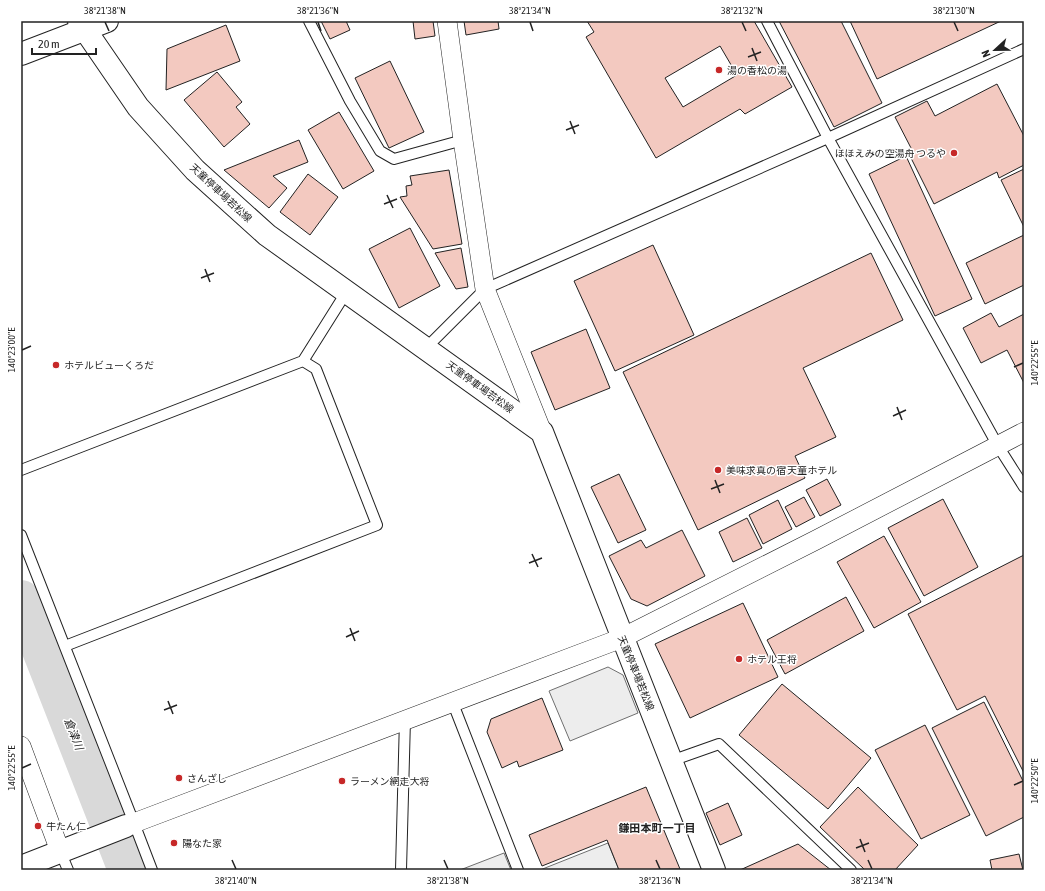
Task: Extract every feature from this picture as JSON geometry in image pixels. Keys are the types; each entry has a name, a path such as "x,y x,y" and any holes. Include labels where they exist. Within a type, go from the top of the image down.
{"main road":[{"path":"21,54 81,25 107,21"},
{"name":"天童停車場若松線","path":"81,25 138,108 195,170 267,235 542,432 713,870"},
{"path":"21,866 66,856 130,824"}],"street":[{"path":"448,21 463,140 485,289 542,432"},
{"path":"130,824 404,719 622,638 816,540 1024,432"},
{"path":"21,746 66,856"}],"lane":[{"path":"309,21 350,101 380,151 394,159 463,140"},
{"path":"767,21 828,138 998,446 1024,487"},
{"path":"426,348 485,289 828,138 1024,49"},
{"path":"21,470 303,361 347,291"},
{"path":"65,646 377,525 316,369 303,361"},
{"path":"21,535 65,646 130,824 152,870"},
{"path":"452,701 518,870"},
{"path":"401,870 404,719"},
{"path":"671,761 719,744 851,870"}],"shaded area":[{"path":"608,667 623,675 638,713 570,741 549,691"},
{"path":"608,843 619,870 540,870"},
{"path":"504,853 511,870 460,870"}],"building":[{"path":"321,21 346,21 350,30 330,39"},
{"path":"413,21 433,21 435,36 415,39"},
{"path":"464,21 498,21 499,29 466,35"},
{"path":"587,21 754,21 792,87 745,114 740,109 656,158 586,37 594,32","holes":["720,46 737,75 683,107 665,78"]},
{"path":"779,21 841,21 882,103 834,127"},
{"path":"850,21 1001,21 877,79"},
{"path":"226,25 240,61 166,90 167,49"},
{"path":"390,61 424,132 389,148 355,78"},
{"path":"217,72 242,102 236,107 250,124 224,147 184,100"},
{"path":"997,84 1024,136 1024,165 999,178 997,172 934,204 907,150 911,148 895,117 927,101 935,116"},
{"path":"339,112 374,171 343,189 308,130"},
{"path":"299,140 308,162 273,176 287,188 269,208 224,170"},
{"path":"906,156 972,299 935,316 869,174"},
{"path":"1024,169 1024,227 1001,180"},
{"path":"449,170 462,244 433,249 400,197 407,196 406,186 412,185 410,176"},
{"path":"308,174 338,197 310,235 280,212"},
{"path":"410,228 440,286 399,308 369,249"},
{"path":"1024,235 1024,285 985,304 966,263"},
{"path":"653,245 694,335 615,371 574,281"},
{"path":"461,248 468,287 456,289 435,253"},
{"path":"871,253 903,320 803,368 836,437 795,456 805,478 698,530 623,372"},
{"path":"991,313 999,327 1024,314 1024,383 1007,350 981,363 963,328"},
{"path":"586,329 610,388 555,410 531,352"},
{"path":"619,474 646,530 618,543 591,487"},
{"path":"827,479 841,505 820,516 806,490"},
{"path":"804,497 815,517 796,527 785,507"},
{"path":"943,499 978,567 924,596 888,528"},
{"path":"778,500 792,529 763,544 749,515"},
{"path":"747,518 762,548 733,562 719,532"},
{"path":"682,530 705,576 647,606 631,599 609,556 641,540 646,548"},
{"path":"884,536 921,602 874,628 837,562"},
{"path":"1024,555 1024,773 985,696 957,710 908,614"},
{"path":"846,597 864,631 785,674 767,640"},
{"path":"743,603 778,677 690,718 655,644"},
{"path":"782,684 871,758 828,809 739,735"},
{"path":"542,698 563,750 519,767 517,761 502,768 487,732 491,719"},
{"path":"984,702 1024,783 1024,817 986,836 932,728"},
{"path":"925,725 970,815 921,839 875,750"},
{"path":"646,787 680,869 619,870 607,840 542,866 529,835"},
{"path":"858,787 918,845 895,870 865,870 820,827"},
{"path":"728,803 742,835 720,845 706,813"},
{"path":"798,844 831,870 740,870"},
{"path":"1019,854 1023,870 992,870 990,860"}],"waterway":[{"name":"倉津川","path":"21,599 127,870"}],"place":[{"name":"湯の香松の湯","path":"719,70"},
{"name":"ほほえみの空湯舟 つるや","path":"954,153"},
{"name":"ホテルビューくろだ","path":"56,365"},
{"name":"美味求真の宿 天童ホテル","path":"718,470"},
{"name":"ホテル王将","path":"739,659"},
{"name":"さんざし","path":"179,778"},
{"name":"ラーメン網走大将","path":"342,781"},
{"name":"牛たん仁","path":"38,826"},
{"name":"陽なた家","path":"174,843"}],"district":[{"name":"鎌田本町一丁目","path":"657,828"}]}
